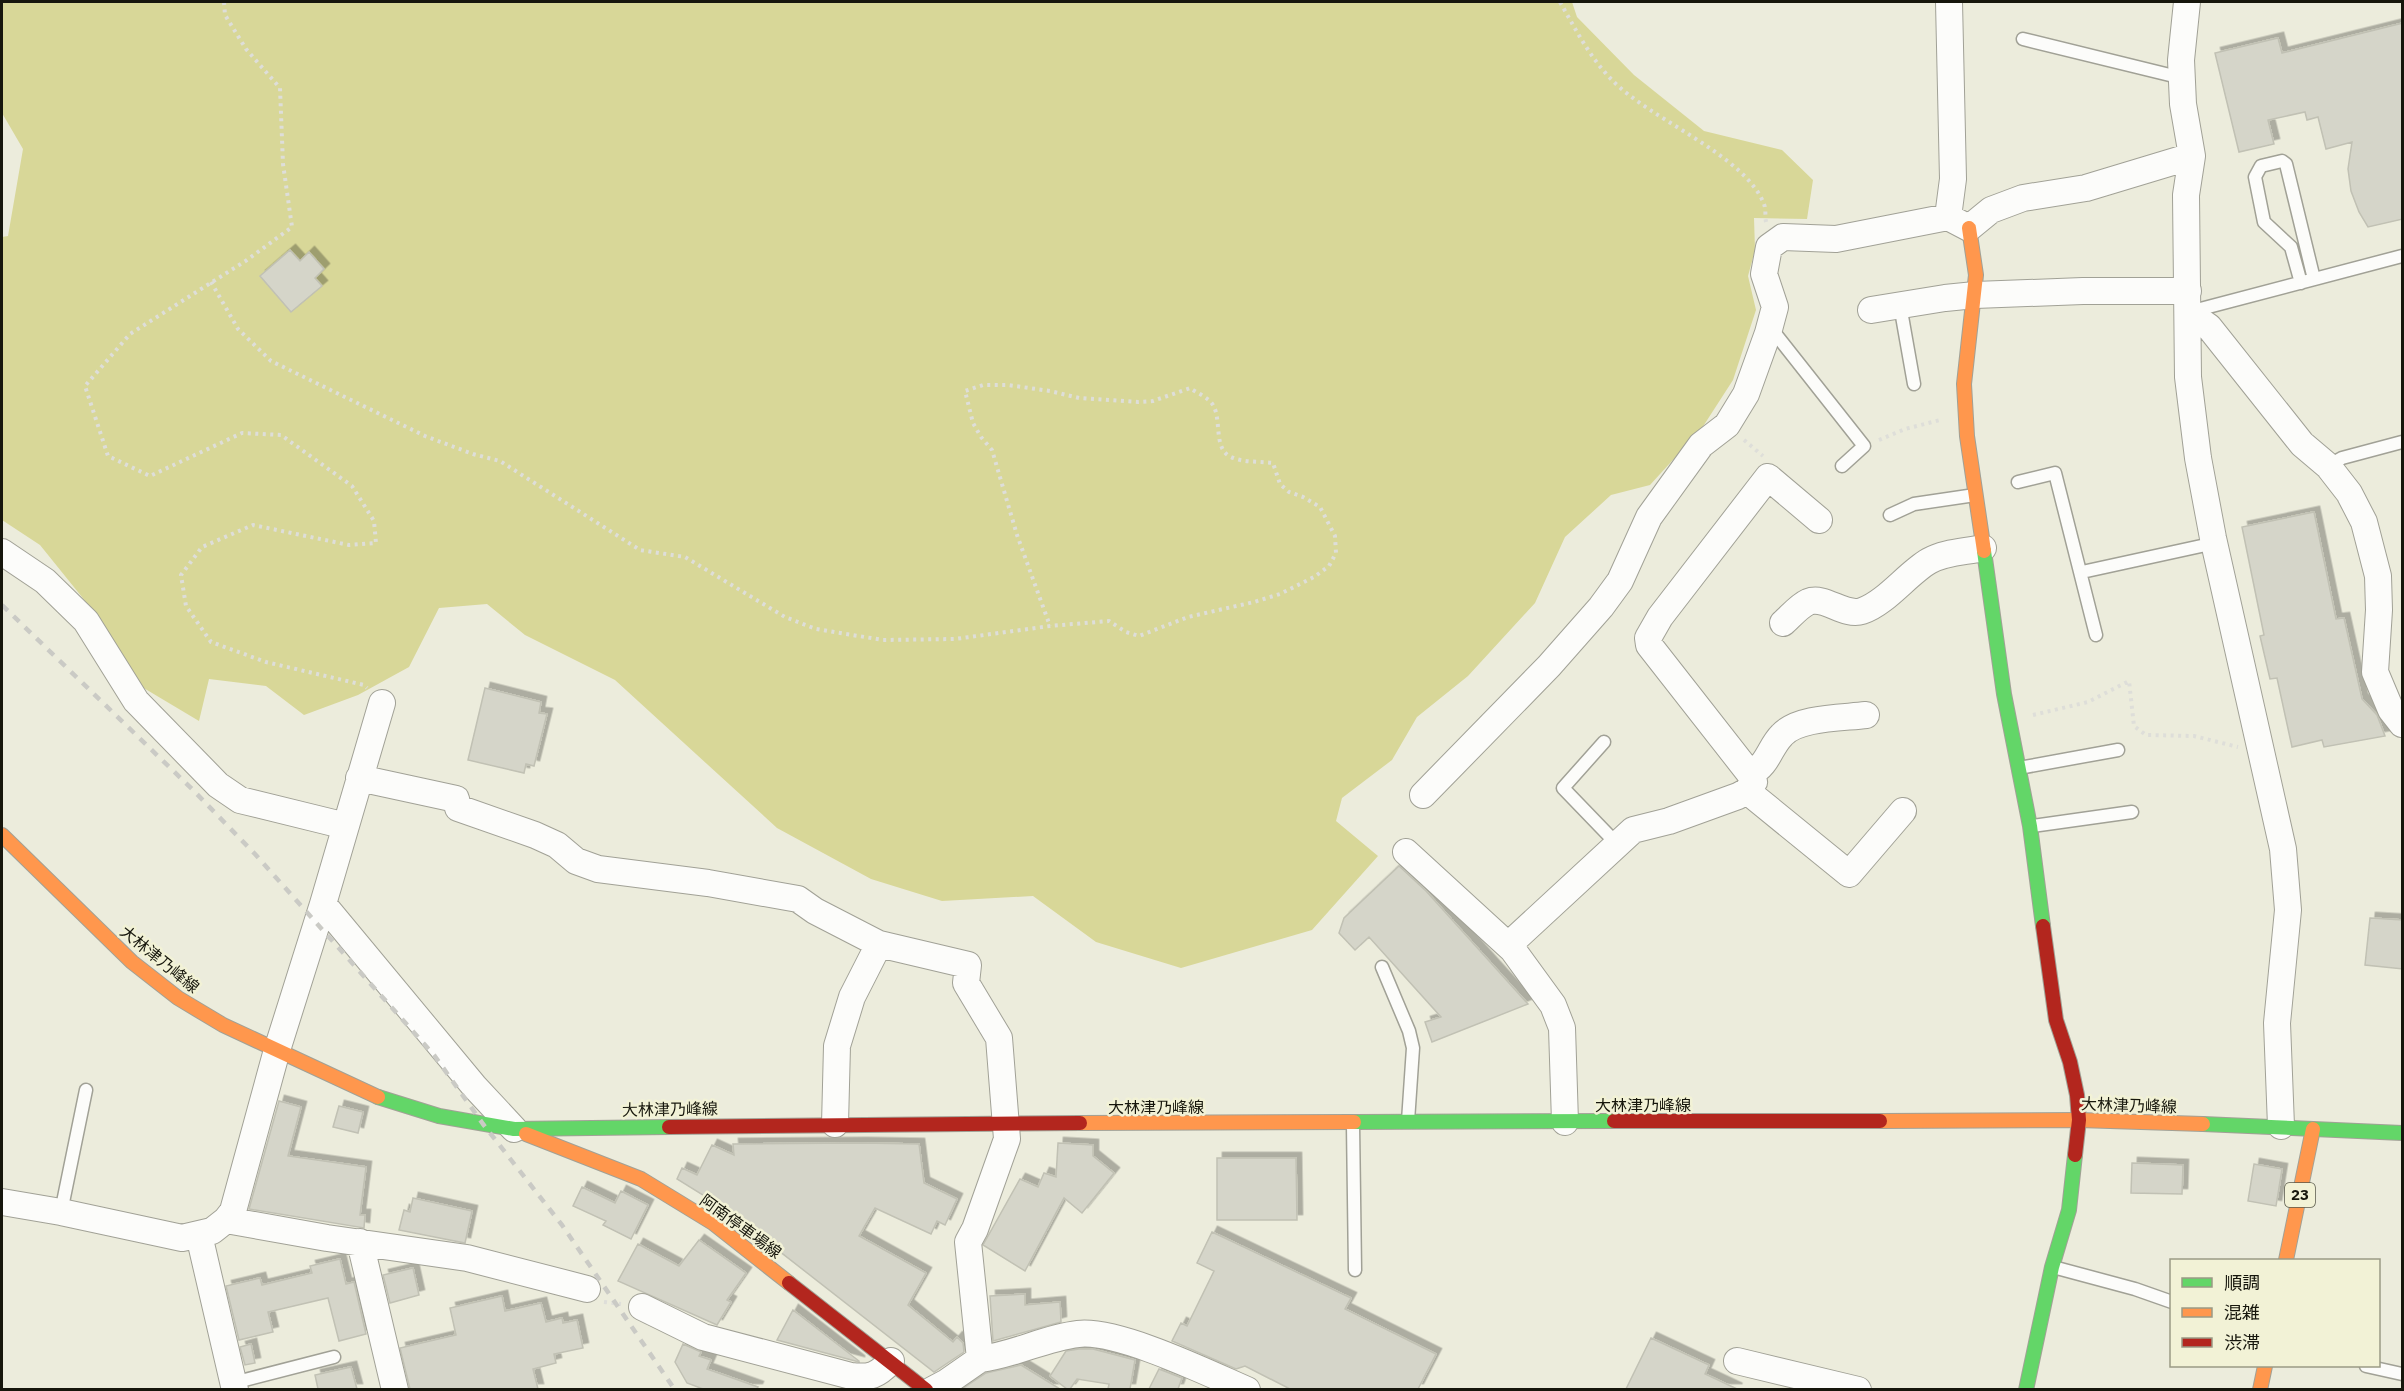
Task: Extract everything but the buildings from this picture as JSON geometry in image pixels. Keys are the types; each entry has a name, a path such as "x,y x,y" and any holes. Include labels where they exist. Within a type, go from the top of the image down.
{"main road":[{"path":"1958,223 1976,275 1964,384 1975,495 2009,720 2030,826 2056,1020 2070,1062 2077,1095 2079,1120 2070,1210 2052,1267 2026,1389"},
{"name":"大林津乃峰線","path":"2,835 132,962 178,998 223,1024 389,1101 439,1116 514,1129 835,1124 2079,1120 2281,1126 2313,1130 2403,1134"},
{"name":"阿南停車場線","path":"514,1129 641,1179 713,1223 926,1389"},
{"name":"23","path":"2286,1259 2313,1130"},
{"path":"2260,1389 2265,1367"}],"street":[{"path":"1949,2 1953,179 1958,223"},
{"path":"2187,2 2181,60 2183,104 2192,156 2186,195 2188,377 2196,447 2215,543 2283,849 2288,910 2277,1023 2281,1126"},
{"path":"1423,795 1549,666 1601,607 1620,581 1649,517 1701,445 1727,425 1746,394 1770,327 1774,307 1764,274 1769,247 1783,237 1836,238 1958,223 2023,198 2086,188 2192,156"},
{"path":"1871,310 1975,295 2083,291 2188,302 2302,444 2328,466 2349,493 2364,522 2378,576 2379,610 2375,672 2391,710 2403,724"},
{"path":"1819,520 1768,477 1660,617 1648,638 1649,645 1749,782 1849,874 1903,811"},
{"path":"1784,623 1808,602 1817,601 1851,611 1862,611 1895,590 1927,562 1940,556 1983,549"},
{"path":"2,552 45,581 86,621 136,701 218,786 240,800 346,826"},
{"path":"2,1202 182,1238 212,1231 233,1211 277,1050 382,703"},
{"path":"1513,950 1515,939 1617,844 1640,826 1669,821 1738,796 1767,761 1780,736 1794,724 1866,715"},
{"path":"359,778 456,799 458,808 535,835 556,845 576,861 598,868 708,883 798,899 815,911 879,944 968,965 966,983 999,1038 1007,1139 968,1242 980,1359"},
{"path":"1406,852 1513,950 1553,1005 1562,1028 1565,1122"},
{"path":"323,904 474,1086 514,1129"},
{"path":"835,1124 837,1046 852,997 879,944"},
{"path":"226,1220 271,1229 466,1258 586,1289"},
{"path":"199,1235 234,1386"},
{"path":"360,1242 395,1389"},
{"path":"642,1307 703,1337 851,1376 868,1377 882,1370 891,1361"},
{"path":"932,1389 947,1382 980,1359 999,1357 1041,1342 1079,1334 1112,1338 1247,1389"},
{"path":"1737,1361 1858,1389"}],"lane":[{"path":"2022,39 2182,78"},
{"path":"2301,283 2291,247 2264,222 2255,177 2261,166 2282,161 2286,164 2314,279"},
{"path":"2188,302 2301,283 2403,256"},
{"path":"1900,305 1914,384"},
{"path":"1770,327 1864,446 1842,466"},
{"path":"2328,466 2342,458 2403,442"},
{"path":"2018,482 2055,473 2082,572 2096,635"},
{"path":"1890,515 1914,504 1975,495"},
{"path":"2082,572 2215,543"},
{"path":"1604,742 1563,788 1617,844"},
{"path":"2019,768 2118,750"},
{"path":"2030,826 2132,812"},
{"path":"1382,967 1409,1031 1413,1048 1408,1122"},
{"path":"61,1212 86,1090"},
{"path":"1353,1122 1355,1270"},
{"path":"2052,1267 2135,1288 2170,1301"},
{"path":"234,1386 333,1357"},
{"path":"2374,1367 2403,1374"}],"path":[{"path":"224,2 225,15 246,49 280,88 283,164 292,227 130,334 86,387 108,456 150,476 242,434 281,435 352,486 374,521 375,543 349,545 253,525 202,547 181,575 186,606 211,642 266,662 364,685 382,703"},
{"path":"1560,2 1590,55 1614,83 1649,110 1727,161 1752,185 1765,206 1769,247"},
{"path":"211,282 238,329 271,361 425,436 473,454 500,461 640,550 685,557 785,617 816,629 883,640 955,639 1050,626 1109,621 1126,632 1139,636 1188,617 1271,597 1314,578 1329,566 1336,552 1335,536 1320,507 1304,497 1289,492 1280,483 1273,463 1242,461 1228,456 1221,447 1220,432 1213,405 1204,396 1190,388 1153,401 1138,402 1079,398 1050,391 983,385 965,392 968,410 981,438 992,450 1017,535 1050,626"},
{"path":"1864,446 1905,429 1966,414"},
{"path":"1727,425 1766,458 1768,477"},
{"path":"2009,720 2088,702 2129,681 2134,726 2146,735 2194,736 2262,752"},
{"path":"586,1289 594,1300 642,1307"}],"shaded area":[{"path":"2,2 1572,2 1577,17 1634,75 1704,131 1782,150 1813,180 1807,219 1754,218 1755,250 1748,276 1756,310 1733,380 1702,428 1650,485 1611,495 1565,537 1535,603 1468,676 1417,717 1392,760 1342,798 1336,821 1378,856 1312,930 1181,968 1096,942 1033,896 942,901 871,879 777,828 615,680 525,635 487,604 439,608 409,667 358,695 304,715 266,686 209,679 199,721 142,687 90,607 40,545 2,520 2,237 8,236 23,149 2,113"}],"railway":[{"path":"2,605 192,789 255,854 434,1055 483,1124 562,1225 675,1390"}],"traffic: fast":[{"path":"1984,551 2004,694 2030,826 2043,926"},
{"path":"378,1097 439,1116 514,1129 669,1127"},
{"path":"1354,1122 1614,1121"},
{"path":"2203,1124 2402,1133"},
{"path":"2026,1390 2052,1267 2069,1210 2075,1155"}],"traffic: slow":[{"path":"1969,228 1976,275 1964,384 1967,436 1984,551"},
{"path":"2,835 132,962 178,998 223,1025 378,1097"},
{"path":"1880,1121 2079,1120 2203,1124"},
{"path":"1080,1123 1354,1122"},
{"path":"2286,1259 2313,1129"},
{"path":"526,1134 641,1179 713,1223 789,1283"},
{"path":"2260,1390 2265,1367"}],"traffic: jam":[{"path":"2043,926 2056,1020 2070,1062 2077,1095 2079,1120 2075,1155"},
{"path":"1614,1121 1880,1121"},
{"path":"669,1127 1080,1123"},
{"path":"789,1283 926,1390"}]}
